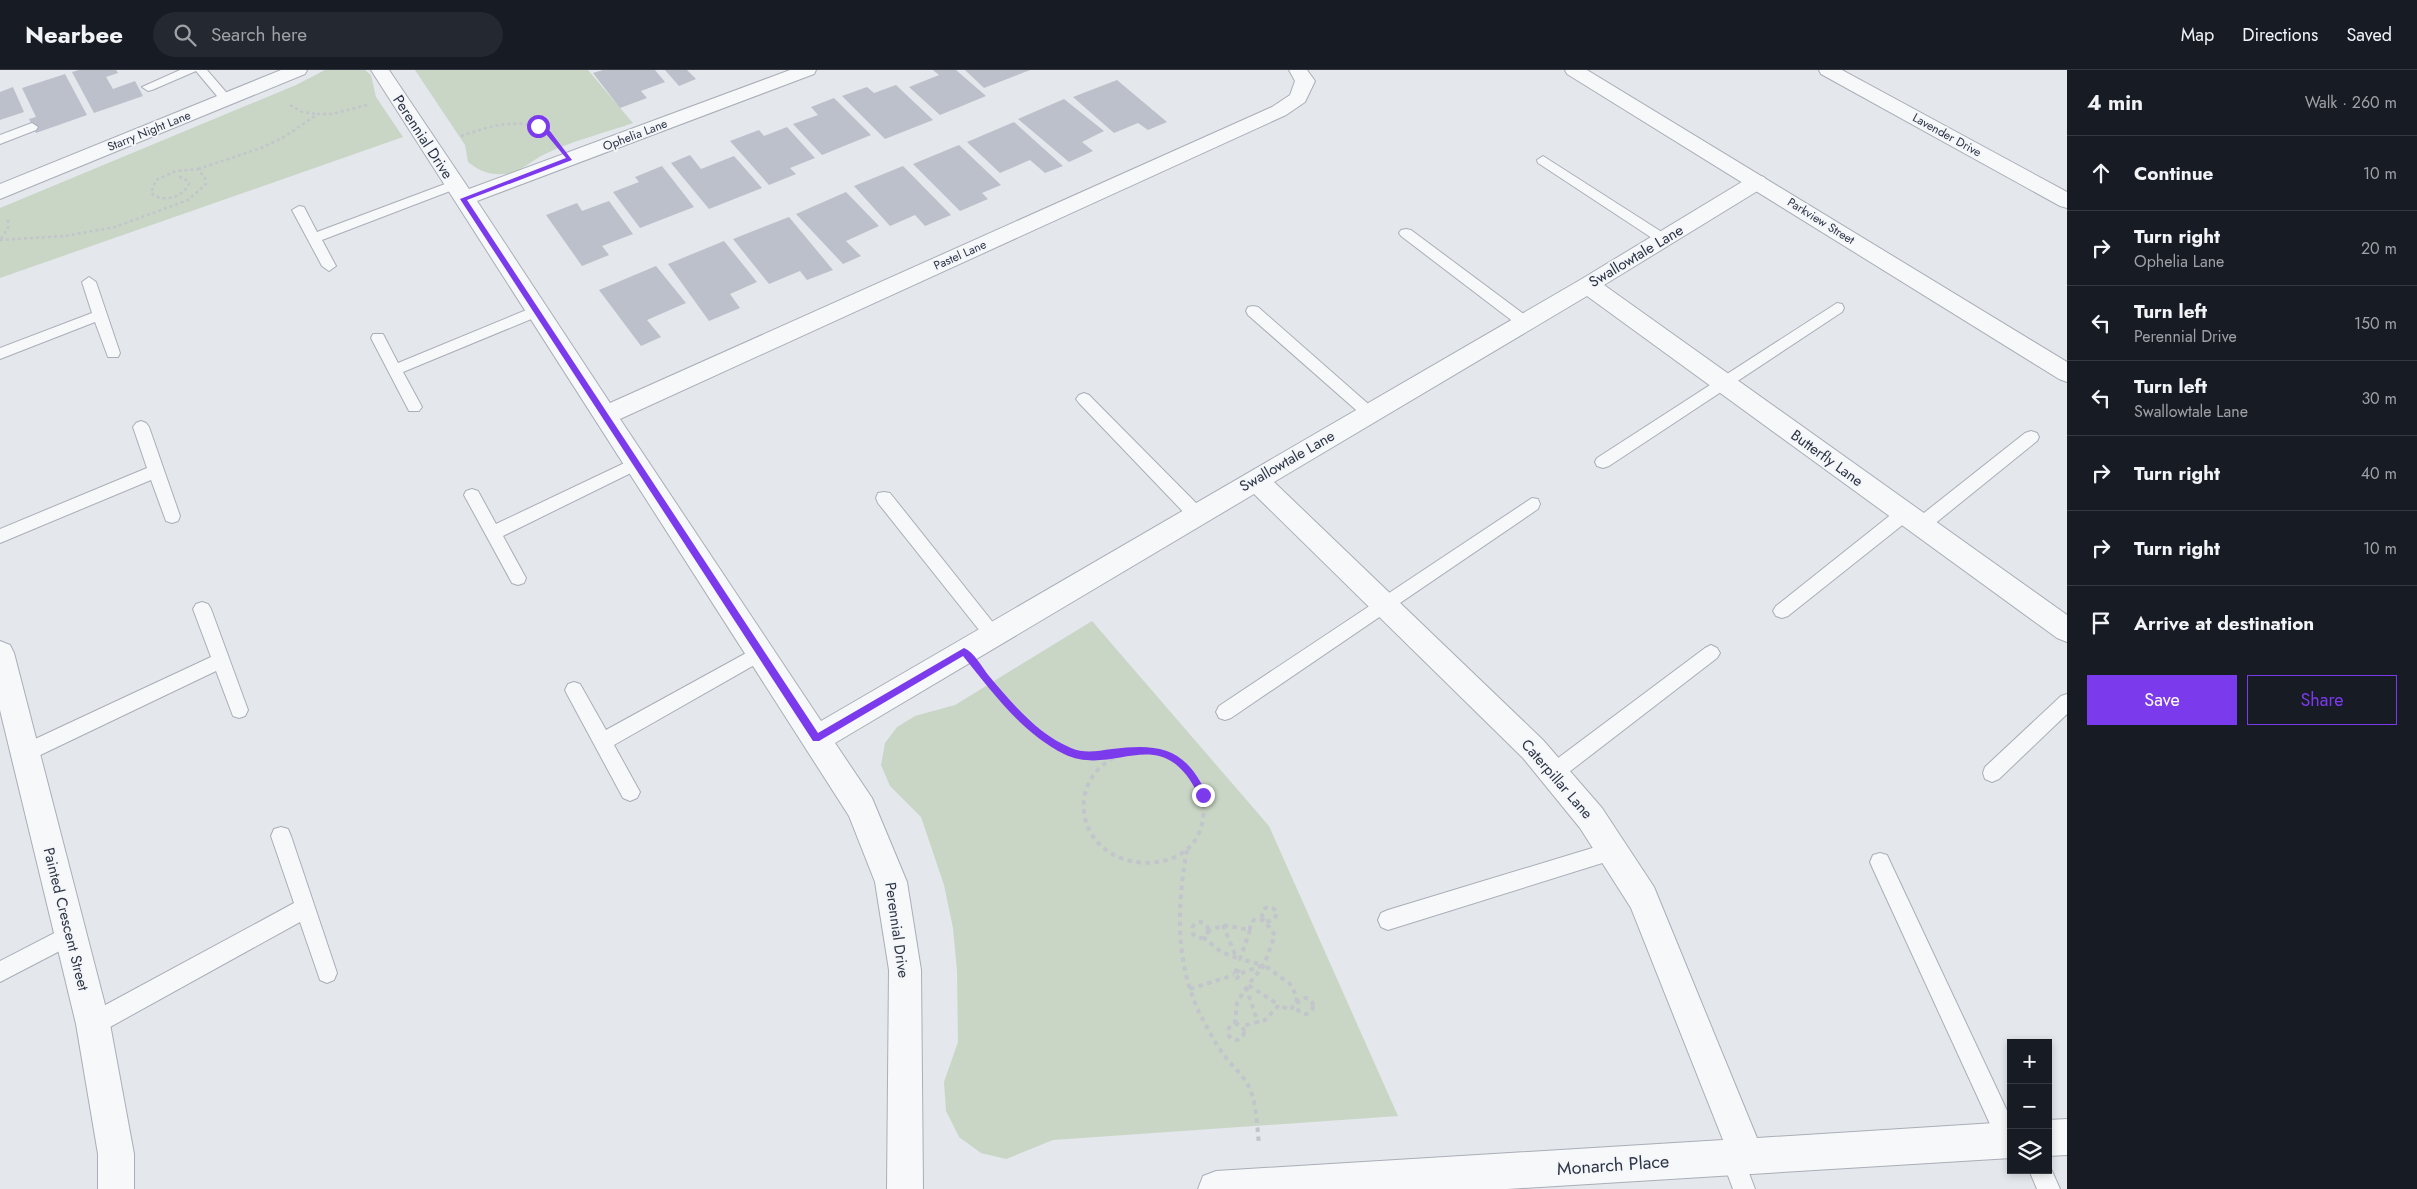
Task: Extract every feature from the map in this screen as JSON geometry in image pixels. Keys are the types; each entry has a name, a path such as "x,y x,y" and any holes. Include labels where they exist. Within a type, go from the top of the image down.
{"street":[{"name":"Starry Night Lane","path":"0,192 298,70"},
{"name":"Perennial Drive","path":"380,70 861,808 891,882 905,970 905,1189"},
{"name":"Ophelia Lane","path":"458,192 570,159 807,70"},
{"name":"Parkview Street","path":"1574,70 2067,373"},
{"name":"Lavender Drive","path":"1828,70 2067,201"},
{"name":"Pastel Lane","path":"604,416 1279,111 1298,98 1301,76"},
{"name":"Swallowtale Lane","path":"816,739 1255,479 1588,285 1757,182"},
{"name":"Butterfly Lane","path":"1588,285 2067,630"},
{"name":"Caterpillar Lane","path":"1255,479 1533,748 1591,818 1643,898 1741,1168"},
{"name":"Painted Crescent Street","path":"0,653 4,689 25,753 93,1024 116,1154 116,1189"},
{"path":"2052,1138 2067,1137"},
{"name":"Monarch Place","path":"1216,1189 1449,1182 1741,1168 2007,1140"}],"lane":[{"path":"148,87 191,70"},
{"path":"201,70 226,99"},
{"path":"0,140 32,128"},
{"path":"1543,160 1663,239"},
{"path":"314,238 458,192"},
{"path":"299,210 329,266"},
{"path":"1406,233 1524,322"},
{"path":"89,282 113,353"},
{"path":"1603,462 1837,308"},
{"path":"395,370 536,311"},
{"path":"1253,311 1369,413"},
{"path":"0,354 100,315"},
{"path":"378,338 414,407"},
{"path":"1084,399 1196,514"},
{"path":"141,427 172,516"},
{"path":"1782,611 2031,437"},
{"path":"493,533 636,464"},
{"path":"0,536 156,471"},
{"path":"472,495 518,578"},
{"path":"884,498 993,635"},
{"path":"1225,712 1532,504"},
{"path":"202,609 239,710"},
{"path":"1553,773 1711,653"},
{"path":"602,742 759,654"},
{"path":"25,753 221,660"},
{"path":"574,690 630,792"},
{"path":"1992,773 2067,702"},
{"path":"281,836 327,972"},
{"path":"1388,920 1612,851"},
{"path":"1880,862 2007,1134"},
{"path":"93,1024 305,908"},
{"path":"0,972 70,936"},
{"path":"2042,1174 2049,1189"}],"path":[{"path":"176,178 188,180 188,188 184,192 174,197 163,198 158,198 151,193 154,184 164,175 178,170 198,169 261,148 284,137 318,114 351,110 396,96"},
{"path":"430,147 497,125 524,123 538,126 548,132 570,159"},
{"path":"0,240 90,232 115,227 168,209 188,200 206,184 205,178 198,169"},
{"path":"964,651 1008,705 1038,734 1068,751 1086,756 1142,749 1162,753 1180,762 1194,777 1203,795 1205,815 1199,834 1188,850 1177,909 1178,937 1182,963 1190,989 1209,1031 1226,1058 1250,1089 1266,1186"},
{"path":"1122,752 1104,761 1091,774 1084,790 1082,807 1087,825 1097,842 1112,854 1130,862 1150,864 1169,860 1188,850"},
{"path":"1238,958 1250,930 1250,923 1254,920 1264,920 1272,922 1276,919 1276,914 1272,908 1263,908 1262,916 1264,920 1275,935 1264,965 1237,1001 1234,1024 1228,1030 1234,1040 1244,1036 1245,1031 1242,1026"},
{"path":"1207,932 1203,923 1194,924 1192,929 1193,934 1203,937 1221,952 1264,965 1293,986 1297,995 1297,1002 1300,1013 1308,1014 1313,1009 1308,1000 1303,998 1297,1002 1290,1010 1284,1009 1248,986"},
{"path":"1203,937 1207,932 1223,925 1236,925 1250,930"},
{"path":"1223,925 1238,958"},
{"path":"1190,989 1234,975 1236,970 1241,973 1264,965"},
{"path":"1248,986 1258,1023"},
{"path":"1234,1024 1242,1026 1258,1023 1272,1015 1279,1005"}],"green space":[{"path":"325,70 365,70 371,75 376,97 403,137 0,278 0,208 296,85"},
{"path":"415,70 588,70 633,123 555,149 510,173 489,173 476,168 468,162 465,145"},
{"path":"1092,621 1269,826 1398,1116 1053,1140 1006,1159 981,1153 959,1137 946,1111 944,1082 958,1042 957,971 953,928 944,885 921,817 890,786 881,765 885,743 897,727 915,716 955,705"}],"building":[{"path":"79,70 116,70 118,73 106,77 113,89 135,81 143,96 94,113 72,72"},
{"path":"603,70 655,70 665,82 641,91 647,98 620,108 593,73"},
{"path":"665,70 687,70 696,79 679,86"},
{"path":"933,70 956,70 986,96 940,115 909,87 939,75"},
{"path":"965,70 1030,70 984,88"},
{"path":"65,74 87,115 36,133 29,119 36,117 22,88"},
{"path":"1117,80 1167,122 1148,130 1138,123 1114,133 1073,97"},
{"path":"896,85 933,120 885,139 842,96 867,87 874,93"},
{"path":"13,87 24,112 0,120 0,92"},
{"path":"834,98 871,135 822,155 793,124 818,115 811,107"},
{"path":"1064,99 1104,131 1082,142 1093,151 1069,162 1018,119"},
{"path":"1014,122 1063,166 1045,173 1030,160 1000,173 967,142"},
{"path":"787,127 815,158 790,168 796,174 769,185 730,141 759,130 764,136"},
{"path":"959,145 1001,185 982,193 988,199 960,211 913,164"},
{"path":"690,155 701,169 734,156 762,188 709,209 671,163"},
{"path":"662,166 694,207 640,228 613,192 639,182 635,177"},
{"path":"903,166 951,215 925,226 915,215 890,226 854,186"},
{"path":"846,192 879,226 846,241 861,256 843,264 796,214"},
{"path":"609,201 633,234 602,246 609,255 582,266 546,215 577,203 582,211"},
{"path":"789,217 833,270 807,280 800,271 769,284 733,239"},
{"path":"724,241 757,282 730,294 740,308 709,321 668,264"},
{"path":"656,266 686,303 647,320 661,337 641,346 599,290"}],"route":[{"path":"538,126 548,132 570,159 463,199 816,739 964,651 1008,705 1038,734 1068,751 1086,756 1142,749 1162,753 1180,762 1194,777 1203,795"}]}
